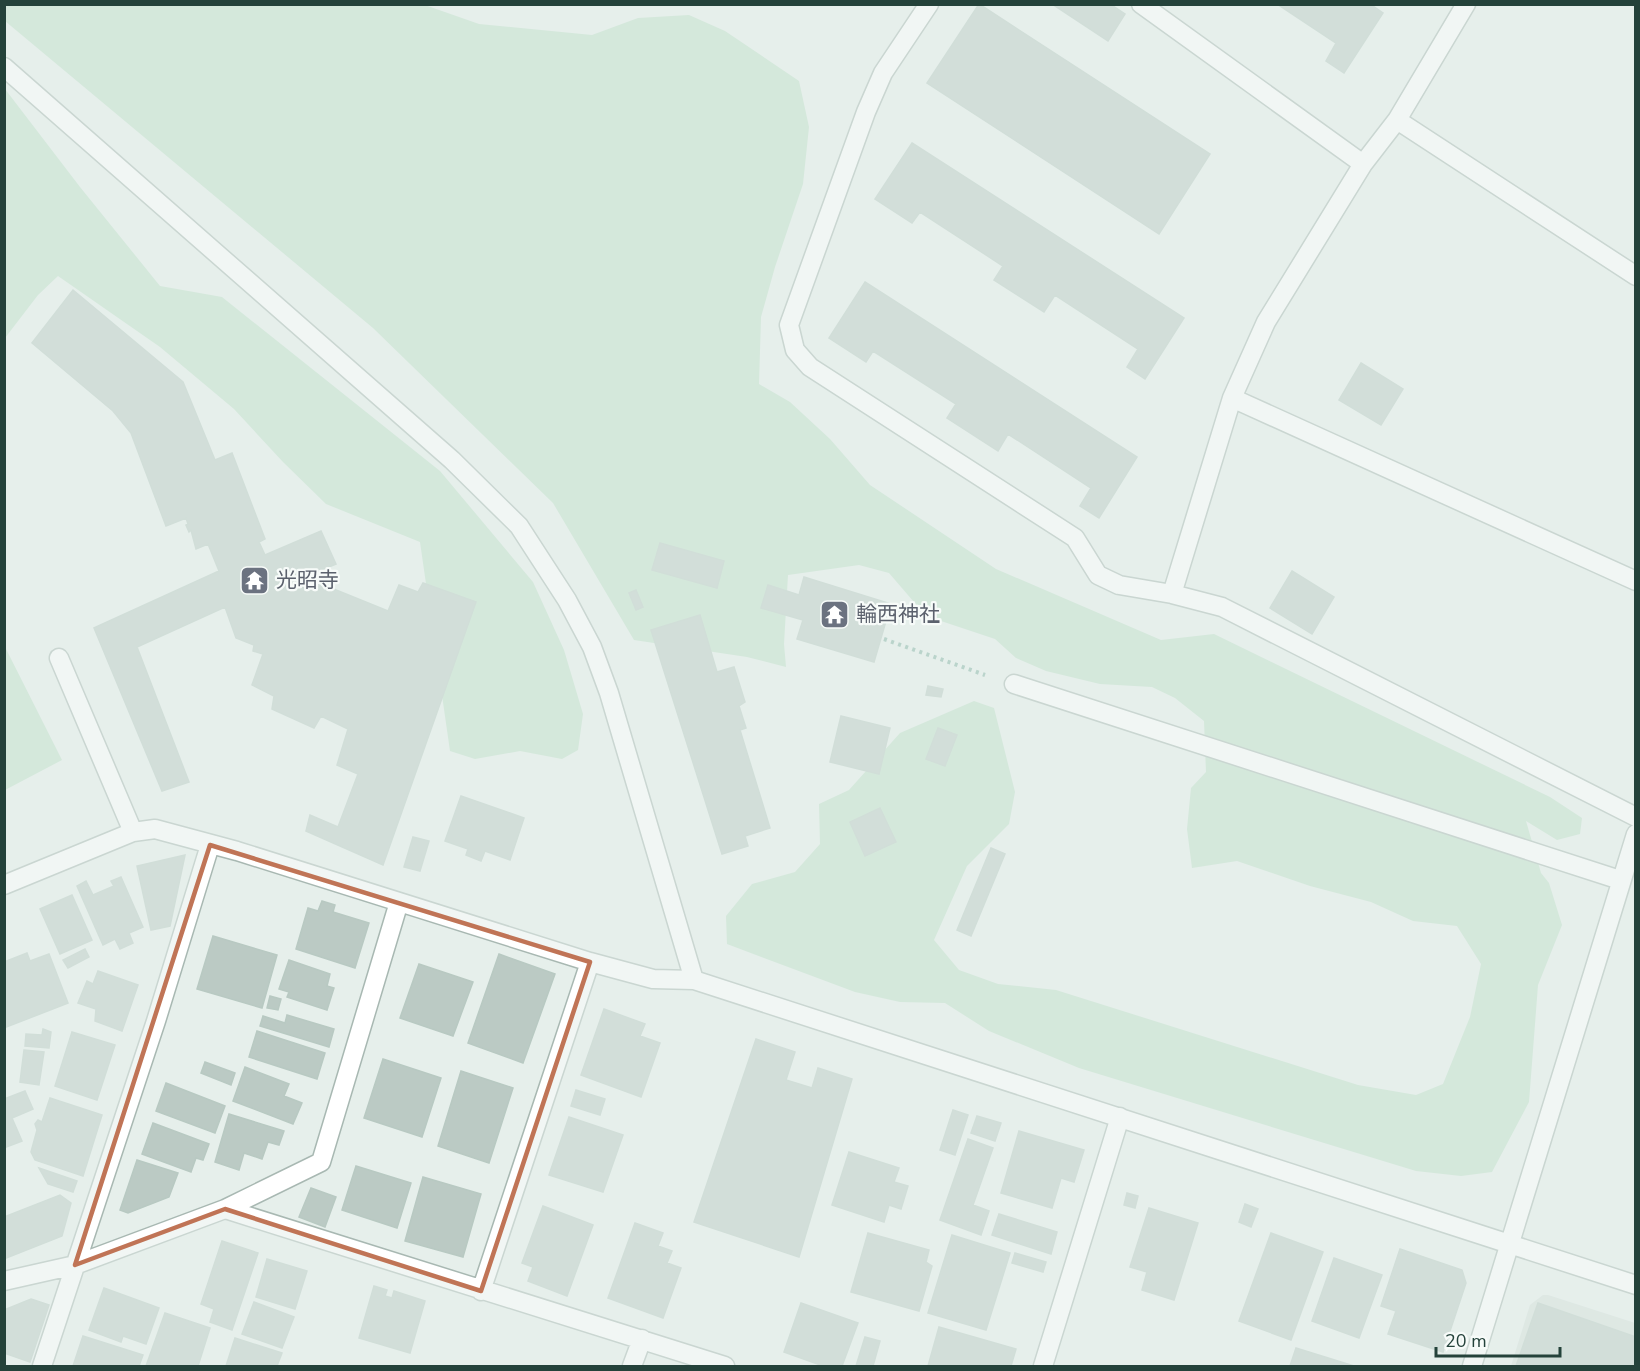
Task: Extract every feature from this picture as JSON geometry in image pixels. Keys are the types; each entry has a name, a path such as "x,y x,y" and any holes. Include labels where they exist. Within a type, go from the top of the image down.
{"street":[{"path":"929,4 883,73 866,112 789,325 795,350 810,367 1075,538 1098,574 1119,585 1172,594 1222,607 1635,817"},
{"path":"1141,4 1363,164"},
{"path":"1172,594 1232,398 1266,322 1363,164 1397,120 1466,4"},
{"path":"4,67 443,452 519,526 567,600 592,647 609,693 694,980"},
{"path":"1397,120 1635,276"},
{"path":"1232,398 1635,581"},
{"path":"59,658 133,832"},
{"path":"1014,684 1620,880"},
{"path":"4,885 133,832 155,829 237,851 590,962 653,979 694,980 1635,1285"},
{"path":"1472,1366 1635,834"},
{"path":"42,1366 156,1021 210,845"},
{"path":"4,1281 75,1265 225,1209 321,1162 399,902"},
{"path":"481,1291 590,962"},
{"path":"1043,1366 1120,1117"},
{"path":"225,1209 725,1366"},
{"path":"632,1366 642,1339"}],"path":[{"path":"884,639 986,675"}],"highlighted area":[{"path":"210,845 590,962 481,1291 225,1209 75,1265"}],"shaded area":[{"path":"1543,1295 1635,1323 1635,1366 1511,1366 1530,1305"}],"green space":[{"path":"5,4 422,4 479,24 592,35 638,18 689,15 725,31 799,81 809,127 803,184 761,317 759,384 790,402 830,439 870,485 996,569 1161,640 1214,634 1550,797 1582,818 1580,834 1557,840 1526,821 1541,873 1549,883 1562,925 1538,985 1529,1102 1492,1172 1461,1176 1416,1171 1079,1068 989,1031 945,1003 900,1002 855,992 727,944 726,916 752,884 795,872 820,844 819,804 849,790 900,733 974,701 994,708 1015,792 1009,824 967,866 934,940 959,970 998,984 1056,990 1358,1085 1416,1095 1443,1084 1470,1017 1481,964 1457,926 1413,921 1371,902 1310,886 1237,861 1192,868 1187,829 1191,788 1206,772 1204,721 1175,698 1152,687 1100,684 1046,671 1016,658 995,639 926,616 889,573 859,565 788,575 784,644 786,667 747,657 634,640 553,503 373,328 5,21"},
{"path":"5,89 160,286 222,297 440,471 533,582 564,650 583,714 578,750 562,759 520,751 475,759 450,751 420,542 326,504 234,409 160,347 58,276 38,295 5,338"},
{"path":"5,647 62,760 4,790"}],"building":[{"path":"979,4 1210,154 1159,234 927,83"},
{"path":"1052,4 1110,4 1125,14 1108,41"},
{"path":"1277,4 1370,4 1383,13 1344,73 1326,61 1336,43"},
{"path":"912,143 1184,318 1145,379 1127,367 1138,349 1055,295 1044,312 994,280 1003,266 920,212 912,223 875,199"},
{"path":"865,282 1137,457 1099,518 1080,506 1091,488 1008,434 998,451 947,418 956,404 873,351 866,362 829,338"},
{"name":"光昭寺","path":"73,290 183,382 215,460 232,453 265,539 259,542 265,555 321,531 336,564 304,577 388,611 399,585 418,592 423,583 476,602 383,865 306,831 310,815 338,827 358,774 337,765 348,729 321,716 314,728 272,709 274,696 252,685 263,654 253,651 254,645 236,638 225,607 137,647 189,782 162,791 94,628 219,571 208,544 196,549 191,530 189,532 186,525 188,524 186,518 166,526 131,433 113,411 32,343"},
{"path":"1361,363 1403,389 1381,425 1339,400"},
{"path":"660,543 724,561 717,588 652,570"},
{"path":"1292,571 1334,597 1312,634 1270,608"},
{"name":"輪西神社","path":"804,577 891,604 874,662 797,639 803,620 761,608 768,585 799,595"},
{"path":"636,590 643,607 636,610 629,593"},
{"path":"700,615 717,672 734,667 745,702 739,706 746,728 740,730 770,828 745,836 748,846 722,854 651,630"},
{"path":"928,686 943,689 941,697 926,695"},
{"path":"841,716 890,728 879,774 830,762"},
{"path":"938,728 957,735 945,766 926,759"},
{"path":"461,796 524,818 510,860 485,851 481,861 466,855 468,849 445,841"},
{"path":"880,808 896,842 865,856 850,822"},
{"path":"413,837 429,841 420,871 404,867"},
{"path":"991,848 1005,854 971,936 957,930"},
{"path":"185,855 170,926 151,930 137,866"},
{"path":"121,877 143,927 129,933 133,943 120,949 115,939 103,945 77,886 86,881 93,895 114,886 111,881"},
{"path":"72,895 92,940 60,954 40,909"},
{"path":"322,901 335,905 333,912 369,923 355,968 296,949 308,908 318,911"},
{"path":"213,936 277,955 262,1008 197,989"},
{"path":"85,949 89,957 68,968 63,960"},
{"path":"27,953 30,961 49,954 68,1003 4,1028 4,962"},
{"path":"499,954 555,974 523,1063 468,1043"},
{"path":"289,960 330,974 327,986 334,988 327,1010 287,997 289,992 279,989"},
{"path":"419,964 473,982 453,1036 400,1018"},
{"path":"98,971 138,985 122,1031 95,1021 96,1009 78,1003 87,981 93,984"},
{"path":"270,996 281,999 278,1010 267,1008"},
{"path":"604,1009 645,1024 640,1036 660,1043 641,1097 581,1075"},
{"path":"287,1015 334,1029 329,1047 260,1026 263,1016 285,1023"},
{"path":"43,1029 51,1032 49,1048 25,1046 26,1034 42,1035"},
{"path":"257,1031 325,1053 317,1079 249,1057"},
{"path":"72,1032 115,1045 97,1100 55,1086"},
{"path":"756,1039 795,1052 786,1080 812,1088 818,1068 852,1079 799,1257 694,1222"},
{"path":"24,1050 44,1052 39,1085 20,1082"},
{"path":"383,1059 441,1078 422,1137 364,1118"},
{"path":"205,1062 235,1073 231,1085 201,1073"},
{"path":"245,1067 289,1084 284,1096 302,1103 293,1124 233,1101"},
{"path":"461,1071 513,1088 489,1163 438,1146"},
{"path":"166,1083 225,1106 215,1133 156,1111"},
{"path":"576,1090 605,1099 600,1115 571,1106"},
{"path":"25,1091 33,1109 12,1118 22,1141 4,1148 4,1099"},
{"path":"50,1098 102,1115 83,1176 35,1160 31,1152 37,1130 35,1124 38,1120 42,1122"},
{"path":"953,1110 968,1115 955,1155 940,1150"},
{"path":"229,1114 284,1131 279,1145 268,1142 262,1159 244,1153 239,1170 215,1162"},
{"path":"977,1116 1001,1123 995,1141 971,1133"},
{"path":"569,1117 623,1135 603,1192 549,1175"},
{"path":"153,1123 209,1144 203,1160 196,1158 191,1172 142,1154"},
{"path":"1019,1131 1084,1150 1074,1182 1061,1178 1052,1208 1001,1193"},
{"path":"968,1139 993,1148 973,1205 989,1211 981,1235 940,1220"},
{"path":"849,1152 899,1168 894,1182 908,1186 901,1209 889,1205 884,1222 832,1205"},
{"path":"137,1160 178,1173 169,1197 128,1213 120,1210"},
{"path":"356,1166 411,1183 397,1228 342,1210"},
{"path":"39,1168 77,1181 73,1192 48,1184"},
{"path":"423,1177 481,1194 463,1257 405,1241"},
{"path":"311,1188 336,1197 325,1227 299,1217"},
{"path":"1127,1193 1138,1196 1135,1208 1124,1205"},
{"path":"60,1195 71,1203 62,1236 4,1259 4,1217"},
{"path":"1245,1204 1258,1209 1251,1227 1239,1222"},
{"path":"543,1206 593,1225 567,1296 528,1281 533,1267 522,1263"},
{"path":"1149,1208 1198,1223 1174,1300 1142,1290 1147,1272 1130,1267"},
{"path":"999,1214 1057,1232 1051,1254 992,1235"},
{"path":"635,1223 663,1233 658,1246 672,1251 667,1263 681,1268 663,1318 608,1298"},
{"path":"868,1233 929,1250 926,1262 932,1266 919,1311 851,1292"},
{"path":"1271,1233 1323,1252 1291,1340 1239,1321"},
{"path":"952,1235 1010,1253 986,1330 928,1313"},
{"path":"222,1241 258,1253 232,1330 210,1322 214,1309 201,1304"},
{"path":"1400,1249 1462,1270 1466,1283 1443,1352 1388,1334 1396,1311 1381,1306"},
{"path":"1015,1253 1046,1262 1043,1272 1012,1263"},
{"path":"1334,1258 1382,1275 1359,1338 1312,1321"},
{"path":"267,1259 307,1271 295,1309 256,1297"},
{"path":"374,1286 387,1290 385,1296 392,1298 394,1291 425,1301 410,1353 359,1338"},
{"path":"104,1288 159,1308 146,1344 123,1336 121,1342 89,1330"},
{"path":"31,1299 49,1305 30,1362 4,1353 4,1310"},
{"path":"254,1302 294,1317 282,1348 242,1334"},
{"path":"801,1303 858,1323 842,1366 823,1366 784,1352"},
{"path":"1538,1303 1636,1337 1634,1366 1516,1366"},
{"path":"165,1313 210,1328 198,1366 146,1366"},
{"path":"939,1327 1016,1349 1011,1366 928,1366"},
{"path":"83,1336 143,1355 139,1366 73,1366"},
{"path":"865,1337 880,1341 873,1366 856,1366"},
{"path":"235,1338 282,1353 277,1366 226,1366"},
{"path":"1296,1348 1354,1366 1290,1366"}],"place":[{"name":"光昭寺","path":"255,580"},
{"name":"輪西神社","path":"835,614"}]}
